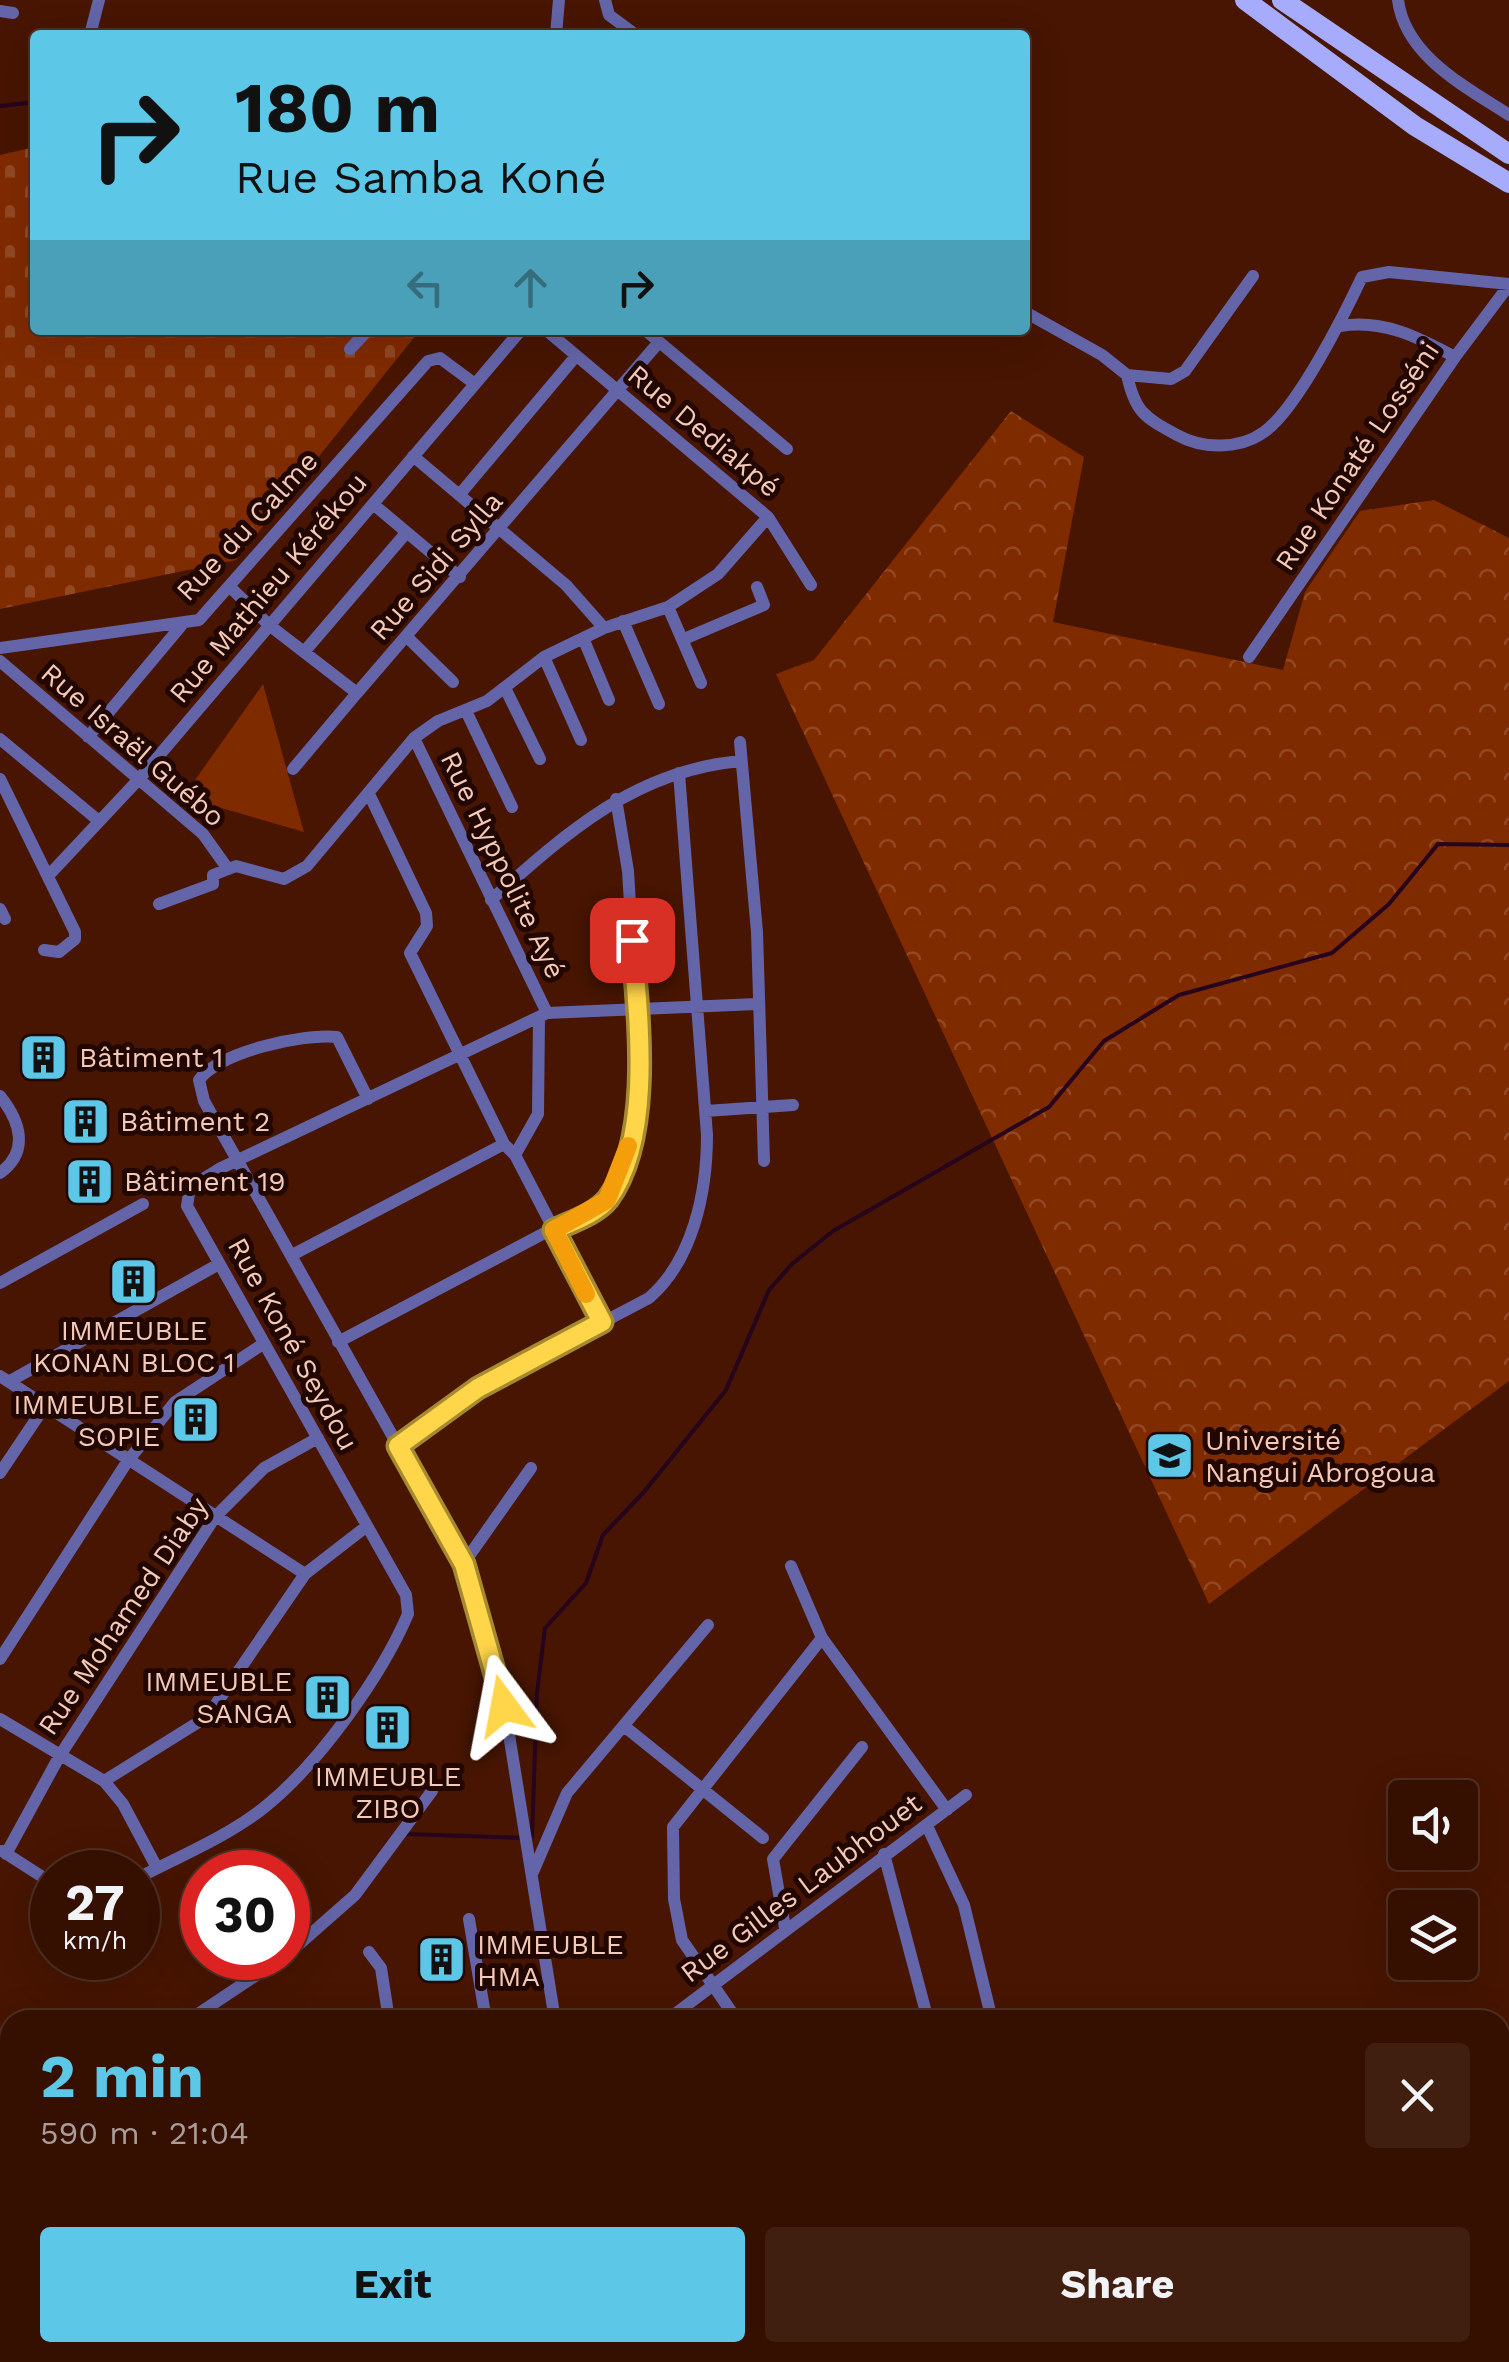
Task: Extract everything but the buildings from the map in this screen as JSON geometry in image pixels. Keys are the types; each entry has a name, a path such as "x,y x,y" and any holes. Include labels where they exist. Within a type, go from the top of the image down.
{"main road":[{"path":"1245,0 1416,126 1509,184"},
{"path":"1282,0 1509,154"}],"street":[{"path":"91,30 99,0"},
{"path":"556,30 559,0"},
{"path":"605,0 609,15 629,30"},
{"path":"1398,0 1400,17 1417,46 1509,115"},
{"path":"1127,374 1133,404 1151,422 1200,448 1252,439 1267,431 1340,326 1362,277 1389,272 1509,284"},
{"path":"1030,315 1102,355 1127,374 1171,378 1184,371 1253,276"},
{"name":"Rue Konaté Losséni","path":"1249,658 1455,356 1509,284"},
{"path":"1340,326 1360,322 1410,332 1455,356"},
{"path":"350,350 364,335"},
{"name":"Rue Mathieu Kérékou","path":"49,875 138,779 517,335"},
{"name":"Rue Dediakpé","path":"552,335 768,517 811,586"},
{"path":"650,335 787,450"},
{"name":"Rue Sidi Sylla","path":"293,769 658,342"},
{"path":"460,494 576,356"},
{"name":"Rue du Calme","path":"0,648 180,626 199,620 428,361 440,358 474,384"},
{"path":"414,456 566,585 604,628"},
{"path":"372,504 460,577"},
{"path":"159,904 213,884 214,875 236,866 284,879 307,866 370,796 414,738 438,721 466,711 505,688 544,657 604,628 668,607 718,574 768,517"},
{"path":"304,652 406,532"},
{"path":"684,639 764,605 757,587"},
{"path":"231,588 357,693"},
{"path":"668,607 701,683"},
{"path":"623,621 659,704"},
{"path":"88,736 180,626"},
{"path":"408,638 453,682"},
{"path":"582,638 609,700"},
{"path":"544,657 581,740"},
{"name":"Rue Israël Guébo","path":"0,661 202,834 228,869"},
{"path":"505,688 540,759"},
{"path":"466,711 512,808"},
{"name":"Rue Hyppolite Ayé","path":"414,738 543,1015"},
{"path":"0,739 99,821"},
{"path":"740,742 754,880 764,1161"},
{"path":"491,900 565,834 616,799 691,766 741,761"},
{"path":"398,1446 478,1388 649,1298 672,1278 707,1168 699,1006 680,774"},
{"path":"1,785 76,936 59,952 44,950"},
{"path":"370,796 426,913 428,926 410,953 504,1144 515,1154 602,1322"},
{"path":"338,1342 607,1200 622,1167 638,1106 637,1009 628,871 616,799"},
{"name":"Rue Koné Seydou","path":"160,1866 240,1823 290,1783 348,1713 408,1614 406,1595 187,1206 186,1194 196,1181 543,1015 757,1004"},
{"path":"515,1154 538,1114 543,1015"},
{"path":"368,1099 337,1037 292,1042 216,1064 199,1080 200,1091 464,1564 501,1685 554,2010"},
{"path":"0,1096 19,1125 21,1137 16,1155 0,1173"},
{"path":"706,1112 793,1105"},
{"path":"292,1255 504,1144"},
{"path":"0,1283 143,1204"},
{"path":"5,1378 219,1264"},
{"path":"0,1659 127,1462 176,1402 263,1344"},
{"path":"5,1378 47,1403 127,1462 305,1574"},
{"path":"0,1473 47,1403"},
{"name":"Rue Mohamed Diaby","path":"3,1852 215,1517 264,1468 318,1438"},
{"path":"464,1564 532,1468"},
{"path":"104,1782 198,1722 216,1704 305,1574 367,1526"},
{"path":"792,1566 822,1638 947,1810"},
{"path":"532,1874 567,1793 708,1624"},
{"path":"730,2010 682,1940 674,1900 674,1826 822,1638"},
{"path":"0,1718 59,1758 104,1782 122,1804 147,1850"},
{"path":"624,1726 763,1838"},
{"path":"785,1928 774,1859 862,1747"},
{"path":"310,1934 355,1894 432,1790"},
{"name":"Rue Gilles Laubhouet","path":"681,2010 966,1795"},
{"path":"927,1826 964,1905 990,2010"},
{"path":"3,1852 30,1869"},
{"path":"884,1854 925,2010"},
{"path":"469,1919 484,2010"},
{"path":"369,1952 381,1968 387,2010"},
{"path":"204,2010 249,1980"}],"green space":[{"path":"30,148 30,335 416,335 236,560 0,609 0,155"},
{"path":"1011,411 1084,457 1053,622 1283,670 1305,592 1360,511 1434,500 1509,538 1509,1381 1209,1604 776,674 814,660"},
{"path":"263,684 304,832 183,797"}],"waterway":[{"path":"0,106 30,103"},
{"path":"532,1837 537,1693 545,1628 586,1583 603,1535 644,1492 726,1390 769,1290 792,1264 833,1231 1049,1107 1104,1041 1179,995 1332,953 1389,904 1438,844 1509,845"},
{"path":"407,1834 522,1838"}],"slow traffic":[{"path":"586,1294 554,1230 607,1200 628,1146"}],"place":[{"name":"Bâtiment 1","path":"44,1057"},
{"name":"Bâtiment 2","path":"85,1121"},
{"name":"Bâtiment 19","path":"89,1181"},
{"name":"IMMEUBLE KONAN BLOC 1","path":"134,1282"},
{"name":"IMMEUBLE SOPIE","path":"195,1420"},
{"name":"Université Nangui Abrogoua","path":"1170,1456"},
{"name":"IMMEUBLE SANGA","path":"327,1697"},
{"name":"IMMEUBLE ZIBO","path":"388,1728"},
{"name":"IMMEUBLE HMA","path":"442,1960"}],"route":[{"path":"504,1706 484,1619 464,1564 398,1446 478,1388 602,1322 554,1230 607,1200 622,1167 638,1106 640,1068 632,940"}]}
